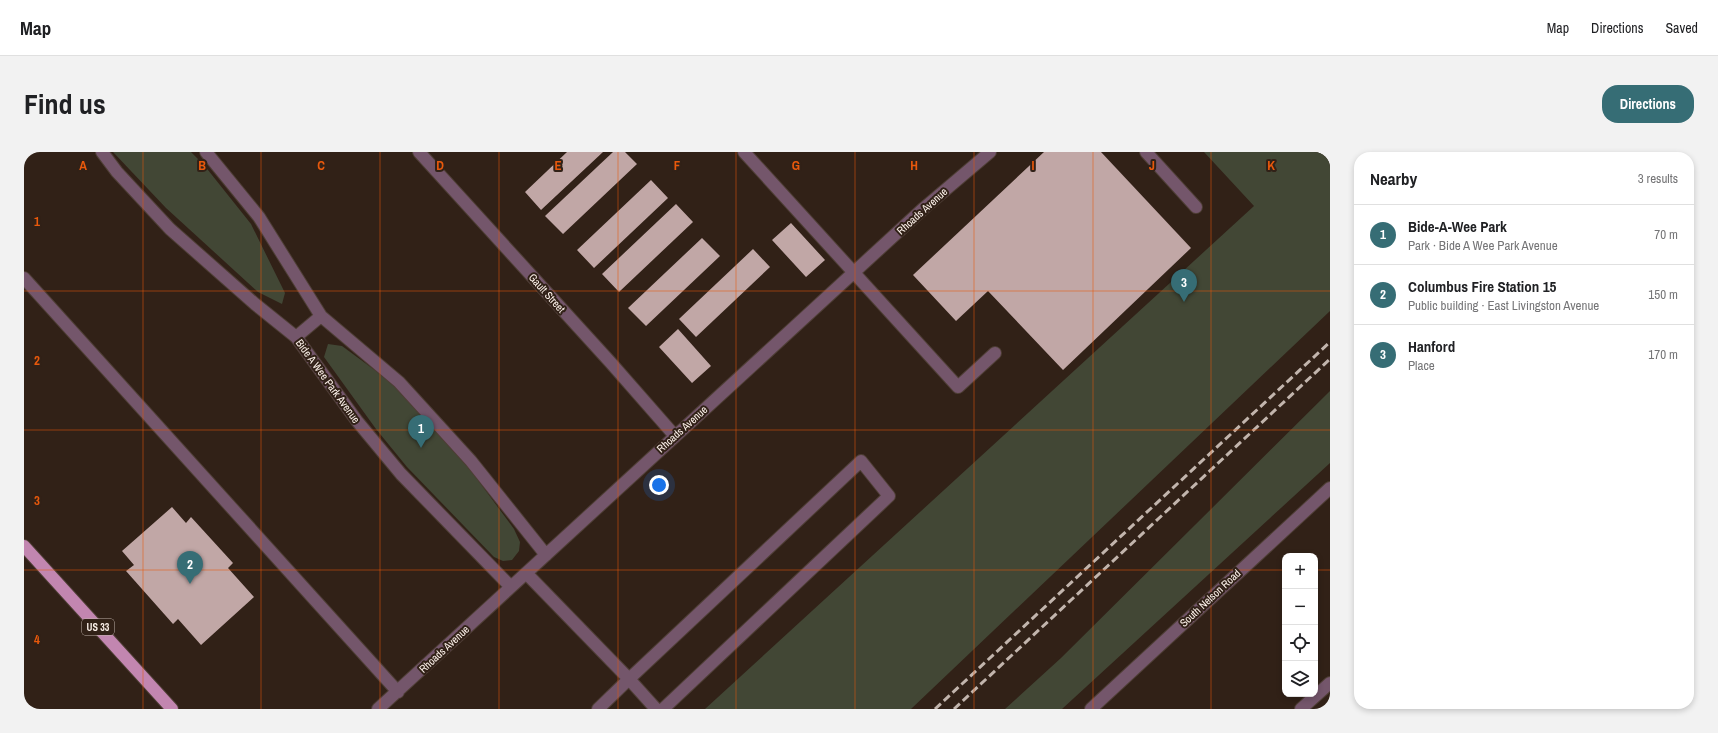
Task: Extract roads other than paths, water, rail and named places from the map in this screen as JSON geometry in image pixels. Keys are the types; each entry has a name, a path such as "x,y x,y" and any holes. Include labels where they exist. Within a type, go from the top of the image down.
{"main road":[{"name":"US 33","path":"24,546 172,709"}],"street":[{"name":"Bide A Wee Park Avenue","path":"102,152 117,172 170,229 255,304 296,337 357,421 401,474 511,587"},
{"path":"206,152 260,217 321,316 399,382 471,461 546,555"},
{"name":"Gault Street","path":"419,152 611,363 675,436"},
{"path":"744,152 958,387 995,353"},
{"name":"Rhoads Avenue","path":"378,709 924,208 990,152"},
{"path":"1146,152 1196,207"},
{"path":"24,278 398,692"},
{"path":"296,337 321,316"},
{"path":"598,709 861,462 889,496 663,709"},
{"name":"South Nelson Road","path":"1091,709 1330,488"},
{"path":"526,572 656,709"},
{"path":"1301,709 1330,682"}],"railway":[{"path":"935,709 1330,342"},
{"path":"954,709 1330,359"}],"place":[{"name":"Hanford","path":"1184,302"},
{"name":"Bide-A-Wee Park","path":"421,448"},
{"name":"Columbus Fire Station 15","path":"190,584"}]}
